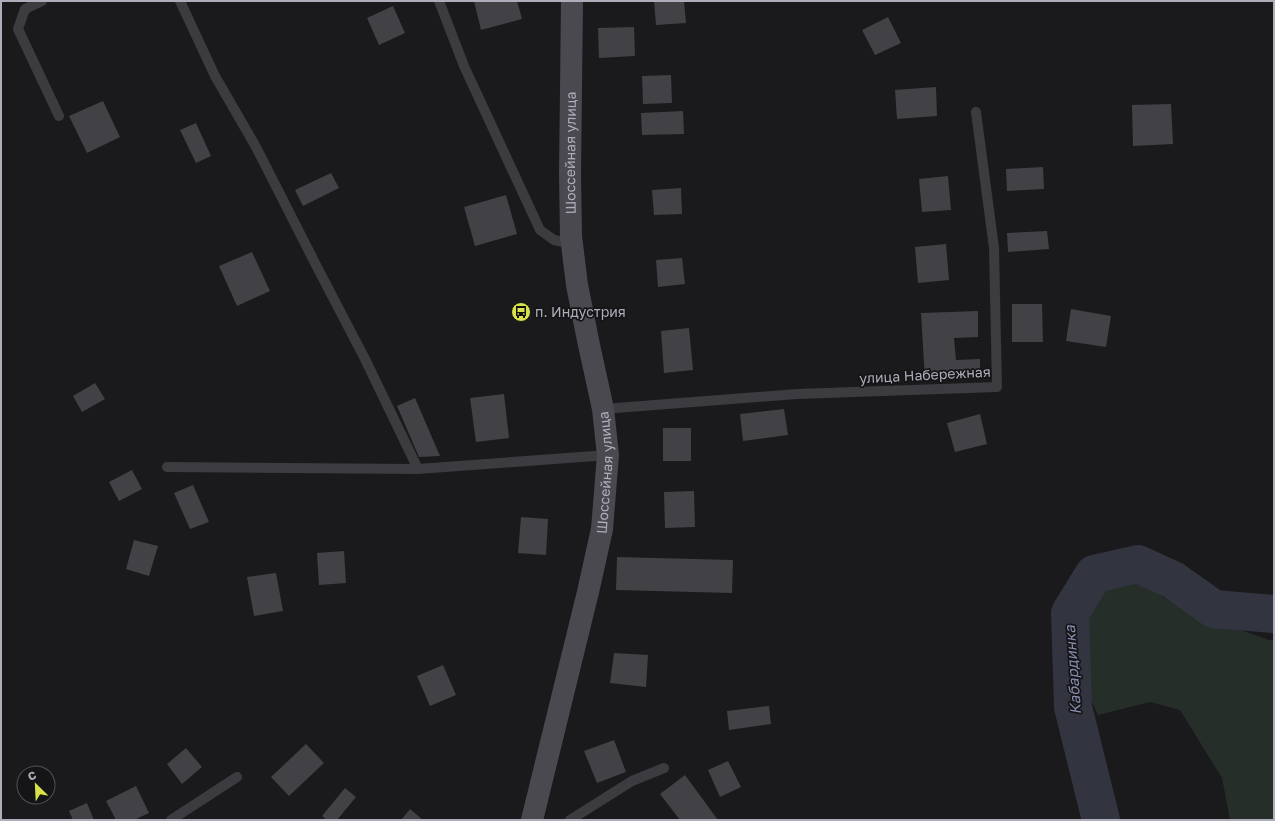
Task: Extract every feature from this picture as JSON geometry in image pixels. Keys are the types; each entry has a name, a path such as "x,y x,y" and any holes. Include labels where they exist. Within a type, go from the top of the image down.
{"street":[{"name":"Шоссейная улица","path":"532,820 602,529 608,455 604,409 577,285 572,244 570,174 572,1"}],"lane":[{"path":"42,1 25,9 18,29 59,116"},
{"path":"180,1 215,76 256,147 365,359 418,469"},
{"path":"439,1 464,66 540,230 554,240 572,244"},
{"name":"улица Набережная","path":"604,409 797,394 997,387 994,248 976,112"},
{"path":"167,467 418,469 608,455"},
{"path":"570,820 632,781 664,768"},
{"path":"171,820 238,777"}],"shaded area":[{"path":"1135,579 1186,611 1269,640 1274,640 1274,820 1230,820 1222,778 1180,710 1150,702 1098,715 1075,665 1077,635 1108,586"}],"building":[{"path":"474,1 517,1 522,19 481,30"},
{"path":"654,1 684,1 686,23 656,25"},
{"path":"393,6 405,33 379,45 367,18"},
{"path":"888,17 901,43 875,55 862,30"},
{"path":"634,27 635,56 599,58 598,28"},
{"path":"671,75 672,103 643,104 642,76"},
{"path":"936,87 937,116 897,119 895,90"},
{"path":"103,101 120,137 87,153 69,116"},
{"path":"1171,104 1173,144 1133,146 1132,105"},
{"path":"683,111 684,134 642,135 641,113"},
{"path":"196,123 211,156 196,163 180,130"},
{"path":"1043,167 1044,189 1007,191 1006,169"},
{"path":"331,173 339,188 303,206 295,190"},
{"path":"948,176 951,210 922,212 919,179"},
{"path":"681,188 682,214 654,215 652,190"},
{"path":"506,195 517,234 475,246 464,207"},
{"path":"1047,231 1049,249 1008,252 1007,233"},
{"path":"946,244 949,280 918,283 915,247"},
{"path":"252,252 270,291 237,306 219,266"},
{"path":"682,258 685,284 658,287 656,260"},
{"path":"1012,304 1042,304 1043,342 1012,342"},
{"path":"1071,309 1111,316 1106,347 1066,341"},
{"path":"978,311 978,337 954,338 956,360 980,359 980,377 925,380 921,313"},
{"path":"689,328 693,370 664,373 661,331"},
{"path":"95,383 105,399 82,412 73,396"},
{"path":"504,394 509,438 476,442 470,398"},
{"path":"415,398 440,456 419,457 397,406"},
{"path":"784,409 788,435 743,441 740,414"},
{"path":"980,414 987,444 955,452 947,423"},
{"path":"663,428 691,428 691,461 663,461"},
{"path":"132,470 142,489 119,501 109,482"},
{"path":"193,485 209,522 190,529 174,493"},
{"path":"694,491 695,527 665,528 664,492"},
{"path":"521,517 548,519 546,555 518,553"},
{"path":"134,540 158,546 149,576 126,569"},
{"path":"344,551 346,583 319,585 317,553"},
{"path":"617,557 733,560 732,593 616,590"},
{"path":"276,573 283,611 254,616 247,577"},
{"path":"614,653 648,655 646,687 610,683"},
{"path":"443,665 456,695 430,706 417,676"},
{"path":"769,706 771,724 729,730 727,711"},
{"path":"614,740 626,772 597,783 584,751"},
{"path":"306,744 324,763 289,796 271,777"},
{"path":"186,748 202,767 182,784 167,764"},
{"path":"728,761 741,787 720,797 708,770"},
{"path":"685,775 718,820 680,820 660,794"},
{"path":"136,786 149,813 134,820 116,820 106,801"},
{"path":"345,788 356,797 337,820 327,820 322,816"},
{"path":"87,803 94,820 73,820 69,811"},
{"path":"410,809 423,820 401,820"}],"waterway":[{"name":"Кабардинка","path":"1101,820 1073,707 1070,613 1094,574 1138,564 1173,580 1214,609 1274,614"}],"place":[{"name":"п. Индустрия","path":"521,312"}]}
